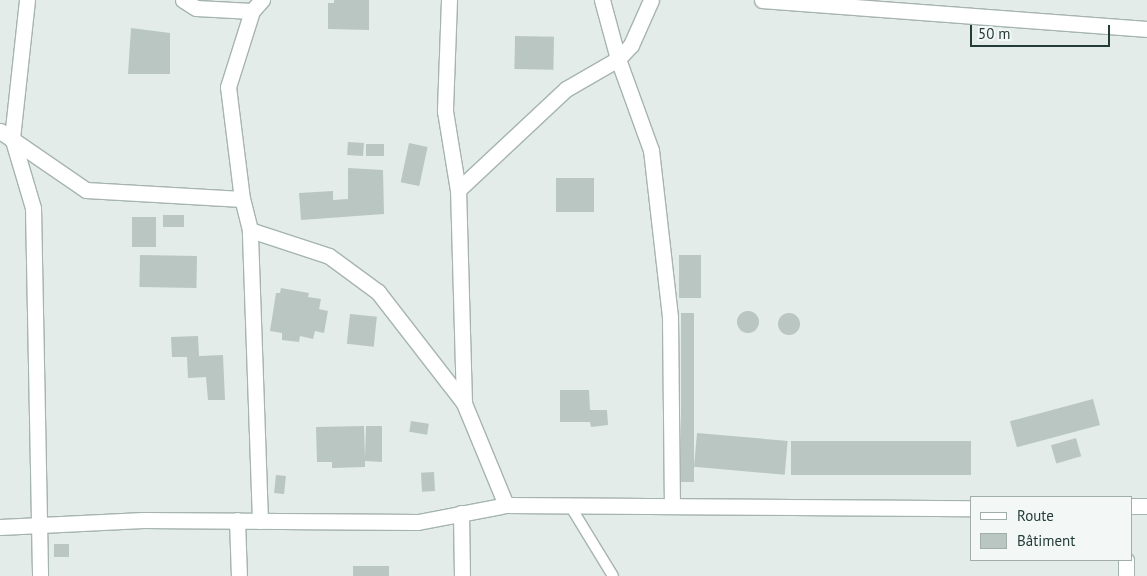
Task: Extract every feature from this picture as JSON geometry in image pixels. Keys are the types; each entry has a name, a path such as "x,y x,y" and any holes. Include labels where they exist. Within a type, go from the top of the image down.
{"street":[{"path":"27,0 6,134 33,208 42,526 40,576"},
{"path":"183,0 196,8 257,6 228,87 242,199 250,230 260,520"},
{"path":"449,0 445,111 458,190 464,403"},
{"path":"602,0 618,59 651,150 670,318 672,505"},
{"path":"458,190 566,88 618,59 631,45 650,0"},
{"path":"762,0 1147,29"},
{"path":"6,134 86,190 242,199"},
{"path":"250,230 328,256 378,292 464,403 506,505"},
{"path":"0,527 143,520 418,522 506,505 970,508"},
{"path":"1132,506 1147,506"},
{"path":"461,513 462,576"},
{"path":"237,520 239,576"},
{"path":"1126,561 1126,576"}],"lane":[{"path":"569,504 613,576"}],"building":[{"path":"334,0 369,0 369,30 328,29 328,3 334,3"},
{"path":"131,28 170,33 170,74 128,74"},
{"path":"515,36 554,37 553,70 514,69"},
{"path":"348,142 364,143 363,156 347,155"},
{"path":"409,143 428,147 419,186 401,182"},
{"path":"366,144 384,144 384,156 366,156"},
{"path":"348,168 383,170 384,214 301,220 299,193 333,191 333,200 348,199"},
{"path":"556,178 594,178 594,212 556,212"},
{"path":"163,215 184,215 184,227 163,227"},
{"path":"132,217 156,217 156,247 132,247"},
{"path":"140,255 197,256 196,288 139,287"},
{"path":"679,255 701,255 701,298 679,298"},
{"path":"281,288 309,293 308,297 321,299 319,309 328,311 324,333 315,331 313,339 300,336 299,342 282,340 282,333 270,331 276,293 280,293"},
{"path":"748,311 756,314 759,322 756,330 748,333 740,330 737,322 740,314"},
{"path":"681,313 694,313 694,482 681,482"},
{"path":"789,313 797,316 800,324 797,332 789,335 781,332 778,324 781,316"},
{"path":"350,314 377,317 374,347 347,344"},
{"path":"198,336 199,356 223,355 225,400 208,400 206,377 188,378 187,357 172,357 171,337"},
{"path":"560,390 589,390 590,410 607,410 608,425 591,427 590,422 560,422"},
{"path":"1093,399 1100,425 1017,447 1010,421"},
{"path":"411,421 429,424 427,435 409,432"},
{"path":"364,426 365,458 366,426 382,426 382,462 365,461 365,467 332,468 332,462 317,462 316,427"},
{"path":"697,433 788,441 785,475 694,467"},
{"path":"1076,438 1081,456 1056,463 1051,445"},
{"path":"791,441 971,441 971,475 791,475"},
{"path":"434,472 435,491 422,492 421,473"},
{"path":"276,475 286,476 284,494 274,493"},
{"path":"54,544 69,544 69,557 54,557"},
{"path":"353,566 389,566 389,576 353,576"}]}
